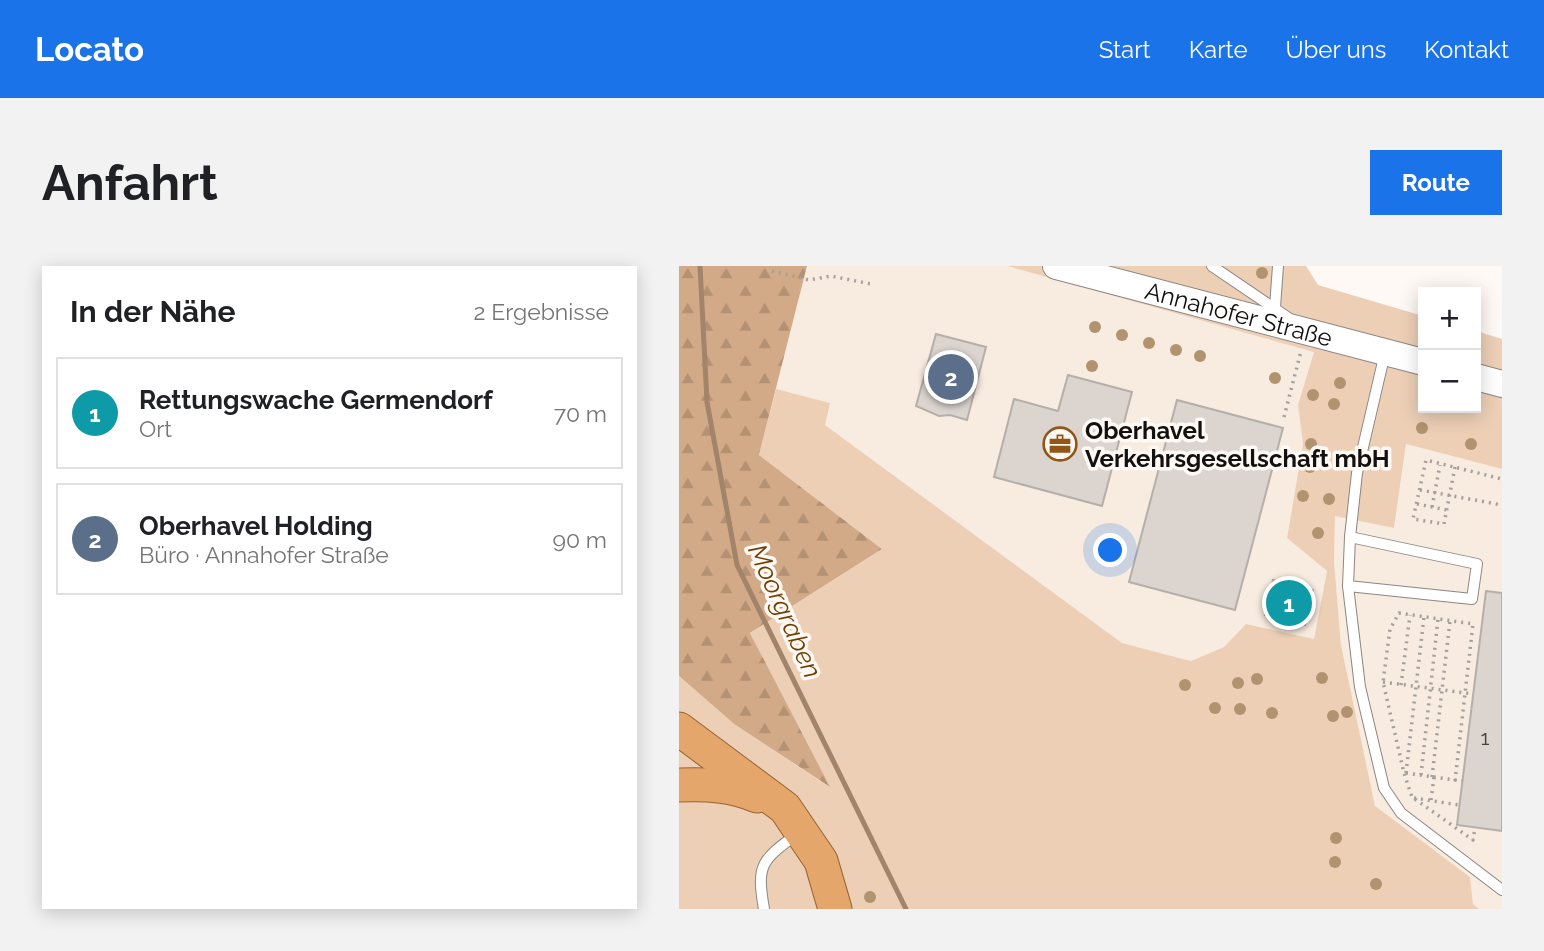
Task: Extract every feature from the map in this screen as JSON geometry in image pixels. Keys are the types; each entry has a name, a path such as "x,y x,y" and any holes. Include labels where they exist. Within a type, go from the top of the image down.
{"highway":[{"path":"679,729 794,819 821,861 835,909"},
{"path":"679,785 711,784 744,790 794,819"}],"street":[{"name":"Annahofer Straße","path":"1056,266 1418,361"},
{"path":"1481,378 1502,384"}],"lane":[{"path":"1212,266 1275,307 1306,331"},
{"path":"1275,307 1278,266"},
{"path":"1385,352 1357,473 1350,537 1348,586 1360,687 1384,788 1401,813 1502,890"},
{"path":"1348,586 1472,598 1477,564 1350,537"},
{"path":"764,909 760,888 761,870 794,819"}],"path":[{"path":"772,271 809,280 831,276 871,284"},
{"path":"1284,417 1306,331"},
{"path":"1455,467 1444,524 1413,519 1426,460 1440,464 1455,467 1502,479"},
{"path":"1432,507 1440,464"},
{"path":"1420,490 1502,505"},
{"path":"1417,504 1447,510"},
{"path":"1455,780 1473,624 1399,613 1390,629 1383,682 1412,797 1473,840 1475,828"},
{"path":"1401,685 1410,615"},
{"path":"1405,773 1424,617"},
{"path":"1421,775 1438,619"},
{"path":"1431,800 1450,621"},
{"path":"1383,682 1473,694"},
{"path":"1405,773 1462,781"},
{"path":"1412,797 1459,805"}],"shaded area":[{"path":"807,266 1007,266 1315,352 1298,405 1303,444 1287,538 1327,571 1314,639 1246,624 1224,647 1191,661 1122,643 776,389"},
{"path":"1007,266 1306,266 1318,285 1418,315 1418,413 1481,413 1481,333 1502,339 1502,469 1406,444 1394,528 1335,516 1334,561 1341,645 1375,806 1470,877 1473,904 1479,909 679,909 679,676 734,724 828,786 750,633 882,549 759,455 776,389 830,403 825,425 1122,643 1191,661 1224,647 1246,624 1314,639 1327,571 1287,538 1303,444 1298,405 1314,352"},
{"path":"1406,444 1502,469 1502,909 1479,909 1473,904 1470,877 1375,807 1341,646 1334,561 1335,515 1394,528"}],"green space":[{"path":"679,266 807,266 759,455 882,549 750,633 830,787 734,724 679,676"}],"building":[{"path":"936,334 986,347 967,420 950,415 939,416 916,406"},
{"name":"Oberhavel Verkehrsgesellschaft mbH","path":"1068,375 1132,392 1102,506 994,477 1014,399 1058,411"},
{"path":"1177,400 1283,428 1235,610 1129,582"},
{"path":"1273,580 1313,590 1305,625 1265,615"},
{"path":"1486,591 1502,593 1502,831 1457,825"}],"waterway":[{"name":"Moorgraben","path":"700,266 707,402 737,565 906,909"}],"place":[{"name":"Oberhavel Holding","path":"951,377"},
{"name":"Oberhavel Verkehrsgesellschaft mbH","path":"1060,444"},
{"name":"Rettungswache Germendorf","path":"1289,603"}]}
